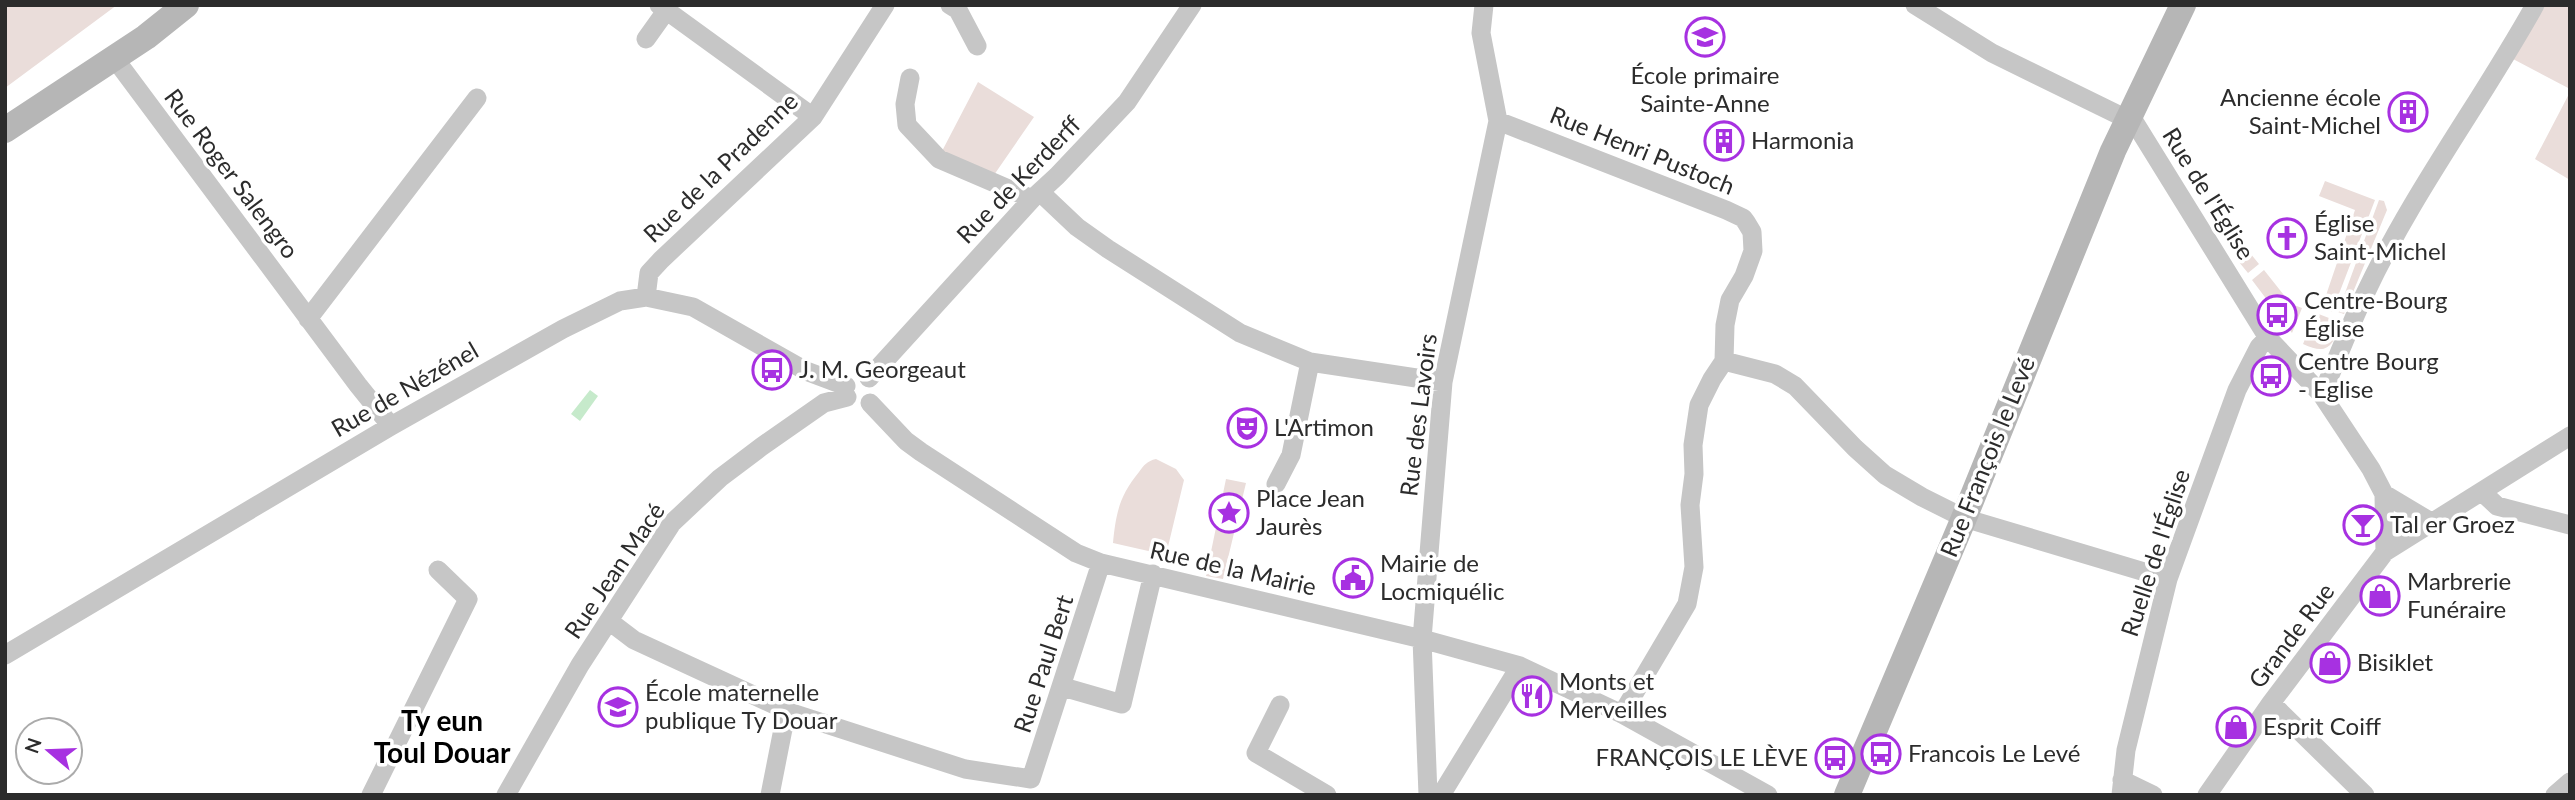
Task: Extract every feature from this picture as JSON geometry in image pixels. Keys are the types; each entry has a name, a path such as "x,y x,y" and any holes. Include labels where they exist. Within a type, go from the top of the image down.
{"street":[{"path":"5,130 115,59 186,5"},
{"name":"Rue de la Pradenne","path":"646,297 649,273 661,260 813,117 885,5"},
{"path":"950,5 958,10 977,46"},
{"name":"Rue de Kerderff","path":"869,378 1036,195 1127,102 1192,5"},
{"name":"Rue des Lavoirs","path":"1428,795 1422,639 1443,382 1498,121 1481,33 1485,5"},
{"name":"Rue de l'Église","path":"1914,5 1992,53 2135,122 2268,338 2322,395 2371,469 2384,494 2385,552"},
{"name":"Rue François le Levé","path":"1847,795 2128,118 2183,5"},
{"path":"2322,395 2366,291 2402,225 2535,5"},
{"path":"646,39 663,8 813,117"},
{"name":"Rue Roger Salengro","path":"115,59 391,426"},
{"path":"910,78 905,104 907,125 939,159 1036,195 1108,249 1240,332 1310,362 1443,382"},
{"path":"308,319 477,98"},
{"name":"Rue Henri Pustoch","path":"1498,121 1743,218 1752,232 1753,251 1731,300 1725,325 1724,361 1699,405 1693,446 1694,474 1690,505 1694,567 1687,604 1622,714"},
{"name":"Rue de Nézénel","path":"5,655 391,426 563,329 620,301 646,297 693,307 847,391"},
{"name":"Ruelle de l'Église","path":"2122,787 2126,750 2168,579 2237,390 2259,347 2268,338"},
{"path":"1724,361 1775,374 1795,386 1885,475 1964,518 2168,579"},
{"path":"1276,484 1291,455 1310,362"},
{"path":"856,376 869,378 876,390 870,403 857,405 847,391 856,376"},
{"name":"Rue Jean Macé","path":"506,795 580,665 672,523 720,478 761,447 824,403 847,391"},
{"name":"Rue de la Mairie","path":"870,403 906,441 929,458 1076,553 1101,563 1422,639 1520,666 1622,714 1769,795"},
{"name":"Grande Rue","path":"2207,795 2271,703 2385,552 2570,436"},
{"path":"2482,492 2497,506 2570,525"},
{"path":"2384,494 2431,522"},
{"name":"Rue Paul Bert","path":"610,621 634,640 792,713 1029,787 1101,563"},
{"path":"371,795 468,599 438,570"},
{"path":"1063,687 1122,704 1153,574"},
{"path":"1441,795 1520,666"},
{"path":"2271,703 2365,795"},
{"path":"1280,705 1256,753 1327,795"},
{"path":"770,795 783,729 792,713"},
{"path":"2555,795 2570,782"},
{"path":"2122,787 2153,795"}],"shaded area":[{"path":"5,5 117,5 5,88"},
{"path":"2542,5 2570,5 2570,89 2513,59"},
{"path":"978,82 1034,117 994,175 940,155"},
{"path":"2570,92 2570,180 2535,159"},
{"path":"2325,181 2375,200 2332,312 2322,307 2355,210 2319,196"},
{"path":"2379,200 2384,201 2387,210 2344,314 2338,312"},
{"path":"2241,242 2259,264 2248,273 2234,256"},
{"path":"2264,270 2291,304 2302,308 2292,333 2252,280"},
{"path":"2316,313 2342,323 2332,343 2324,349 2303,344"},
{"path":"590,390 598,396 580,421 571,414"},
{"path":"1156,459 1176,469 1184,480 1166,555 1113,543 1123,496 1144,465"},
{"path":"1226,479 1246,483 1223,579 1206,576"}],"place":[{"name":"École primaire Sainte-Anne","path":"1705,37"},
{"name":"Ancienne école Saint-Michel","path":"2408,112"},
{"name":"Harmonia","path":"1724,141"},
{"name":"Église Saint-Michel","path":"2287,238"},
{"name":"Centre-Bourg Église","path":"2277,315"},
{"name":"J. M. Georgeaut","path":"772,370"},
{"name":"Centre Bourg - Eglise","path":"2271,376"},
{"name":"L'Artimon","path":"1247,428"},
{"name":"Place Jean Jaurès","path":"1229,513"},
{"name":"Tal er Groez","path":"2363,525"},
{"name":"Mairie de Locmiquélic","path":"1353,578"},
{"name":"Marbrerie Funéraire","path":"2380,596"},
{"name":"Bisiklet","path":"2330,663"},
{"name":"Monts et Merveilles","path":"1532,696"},
{"name":"École maternelle publique Ty Douar","path":"618,707"},
{"name":"Esprit Coiff","path":"2236,727"},
{"name":"Francois Le Levé","path":"1881,754"},
{"name":"FRANÇOIS LE LÈVE","path":"1835,758"}],"district":[{"name":"Ty eun Toul Douar","path":"442,737"}]}
